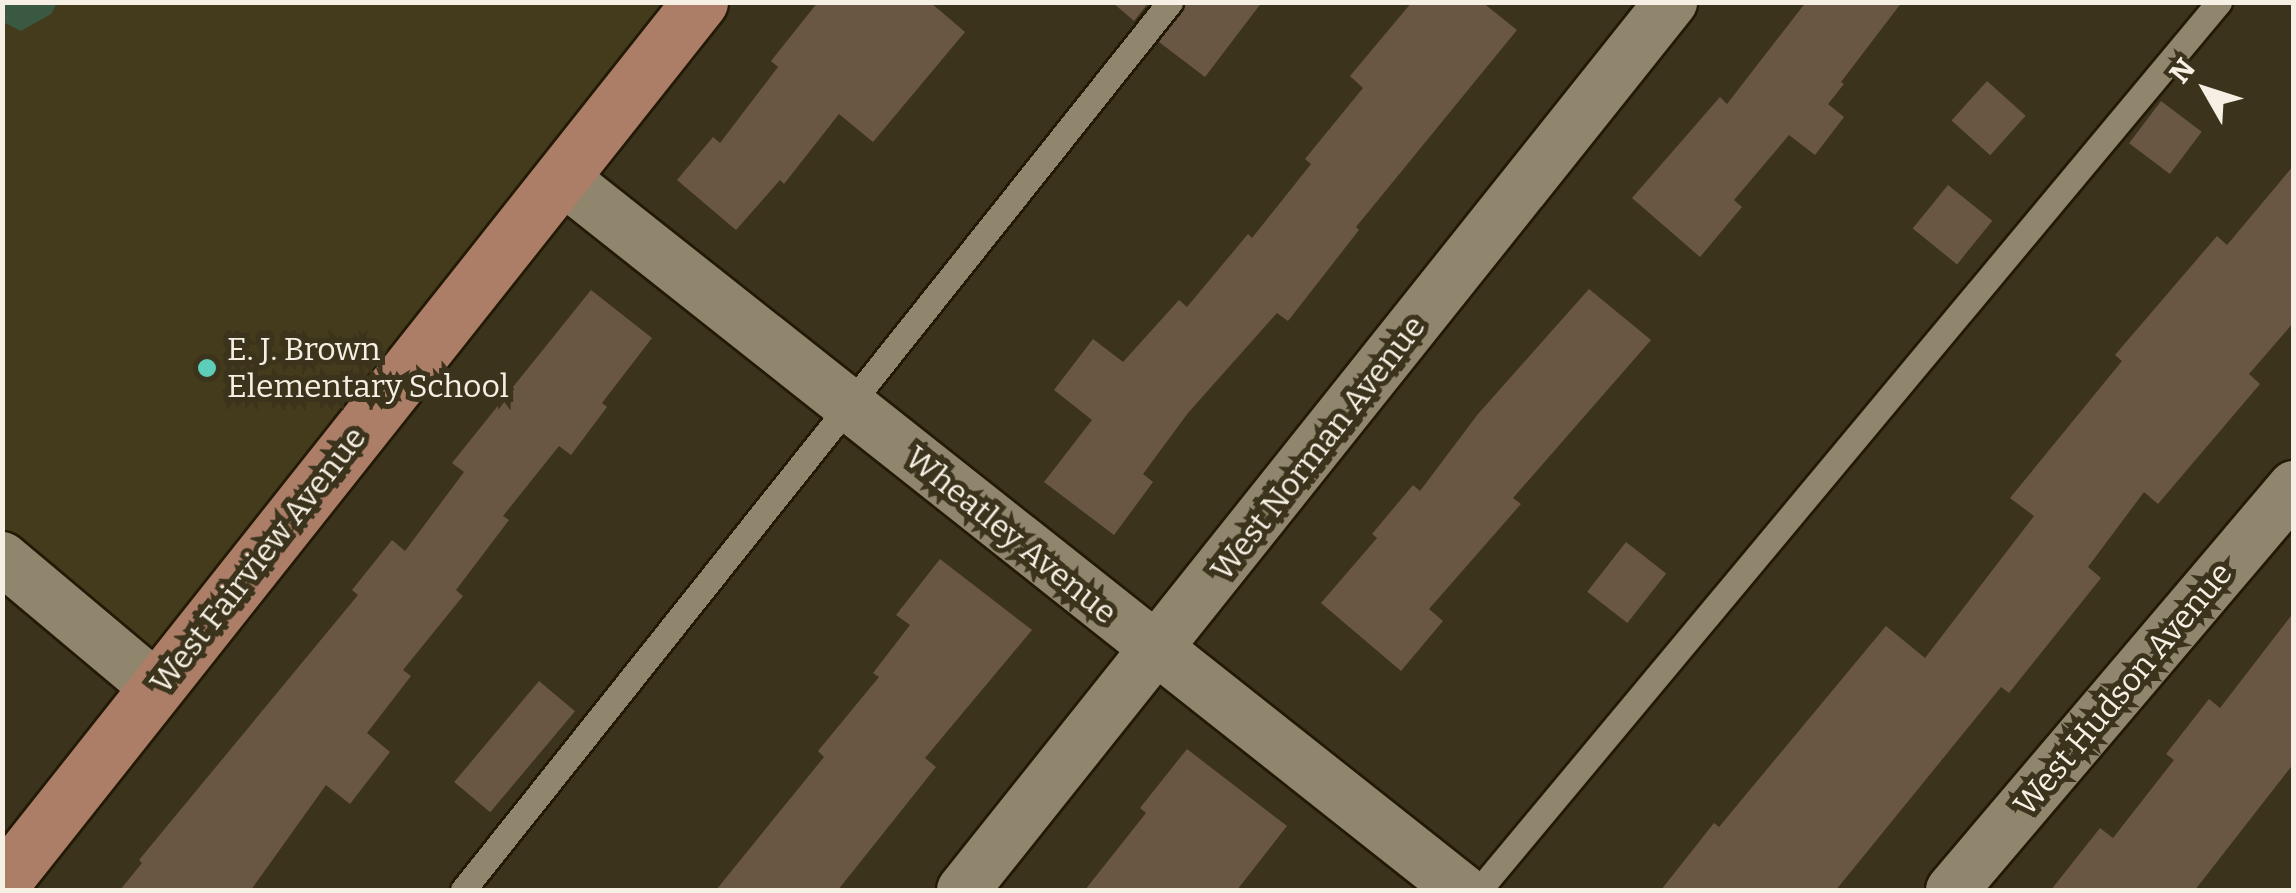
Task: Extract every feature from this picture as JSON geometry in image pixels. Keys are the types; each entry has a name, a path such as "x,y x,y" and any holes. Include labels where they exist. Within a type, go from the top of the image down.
{"street":[{"name":"West Fairview Avenue","path":"2,883 700,2"},
{"name":"West Norman Avenue","path":"963,890 1157,652 1671,2"},
{"name":"Wheatley Avenue","path":"562,178 1462,890"},
{"name":"West Hudson Avenue","path":"1952,890 2294,487"},
{"path":"2,558 157,688"}],"lane":[{"path":"463,890 1170,2"},
{"path":"1479,890 2219,2"}],"shaded area":[{"name":"E. J. Brown Elementary School","path":"2,3 700,3 157,688 3,558"}],"green space":[{"path":"2,3 57,3 51,14 21,31 3,22"}],"building":[{"path":"818,2 930,2 965,32 873,142 839,114 784,184 780,180 736,230 677,180 713,137 720,143 778,67 771,61"},
{"path":"1112,2 1149,2 1134,21"},
{"path":"1186,2 1262,2 1205,77 1159,42"},
{"path":"1412,2 1482,2 1517,30 1356,227 1359,230 1288,321 1277,313 1188,413 1143,474 1153,482 1114,535 1044,482 1092,420 1054,390 1093,339 1123,362 1179,300 1187,307 1248,234 1252,238 1311,164 1305,159 1363,88 1350,76"},
{"path":"1806,2 1902,2 1828,104 1844,117 1815,155 1789,135 1734,200 1742,207 1700,257 1632,198 1720,97 1727,104"},
{"path":"1987,81 2026,116 1990,155 1952,120"},
{"path":"2161,101 2202,132 2170,174 2129,143"},
{"path":"2294,165 2294,322 2249,374 2260,384 2158,504 2144,492 2088,567 2101,578 2009,693 2001,687 1836,890 1661,890 1714,823 1719,827 1886,626 1925,658 2034,516 2010,498 2122,361 2115,355 2217,236 2227,245"},
{"path":"1948,185 1992,221 1957,264 1913,229"},
{"path":"1589,289 1651,340 1513,498 1521,504 1429,609 1443,621 1401,671 1321,603 1377,538 1372,534 1413,485 1420,491 1478,414"},
{"path":"591,290 652,338 602,403 607,407 571,455 559,446 503,516 509,520 456,590 463,596 403,670 411,676 367,733 390,752 350,804 326,785 251,890 120,890 142,863 139,860 358,595 352,590 392,540 405,551 464,472 452,463"},
{"path":"1626,542 1666,573 1627,623 1587,592"},
{"path":"940,559 1032,630 925,758 936,767 838,890 716,890 824,757 818,751 879,677 873,673 910,625 896,615"},
{"path":"2294,612 2294,763 2195,890 2051,890 2100,828 2113,838 2174,760 2166,754 2209,699 2220,708"},
{"path":"539,681 575,711 490,812 454,782"},
{"path":"1187,749 1287,826 1237,890 1085,890 1146,813 1140,808"}],"place":[{"name":"E. J. Brown Elementary School","path":"207,368"}]}
